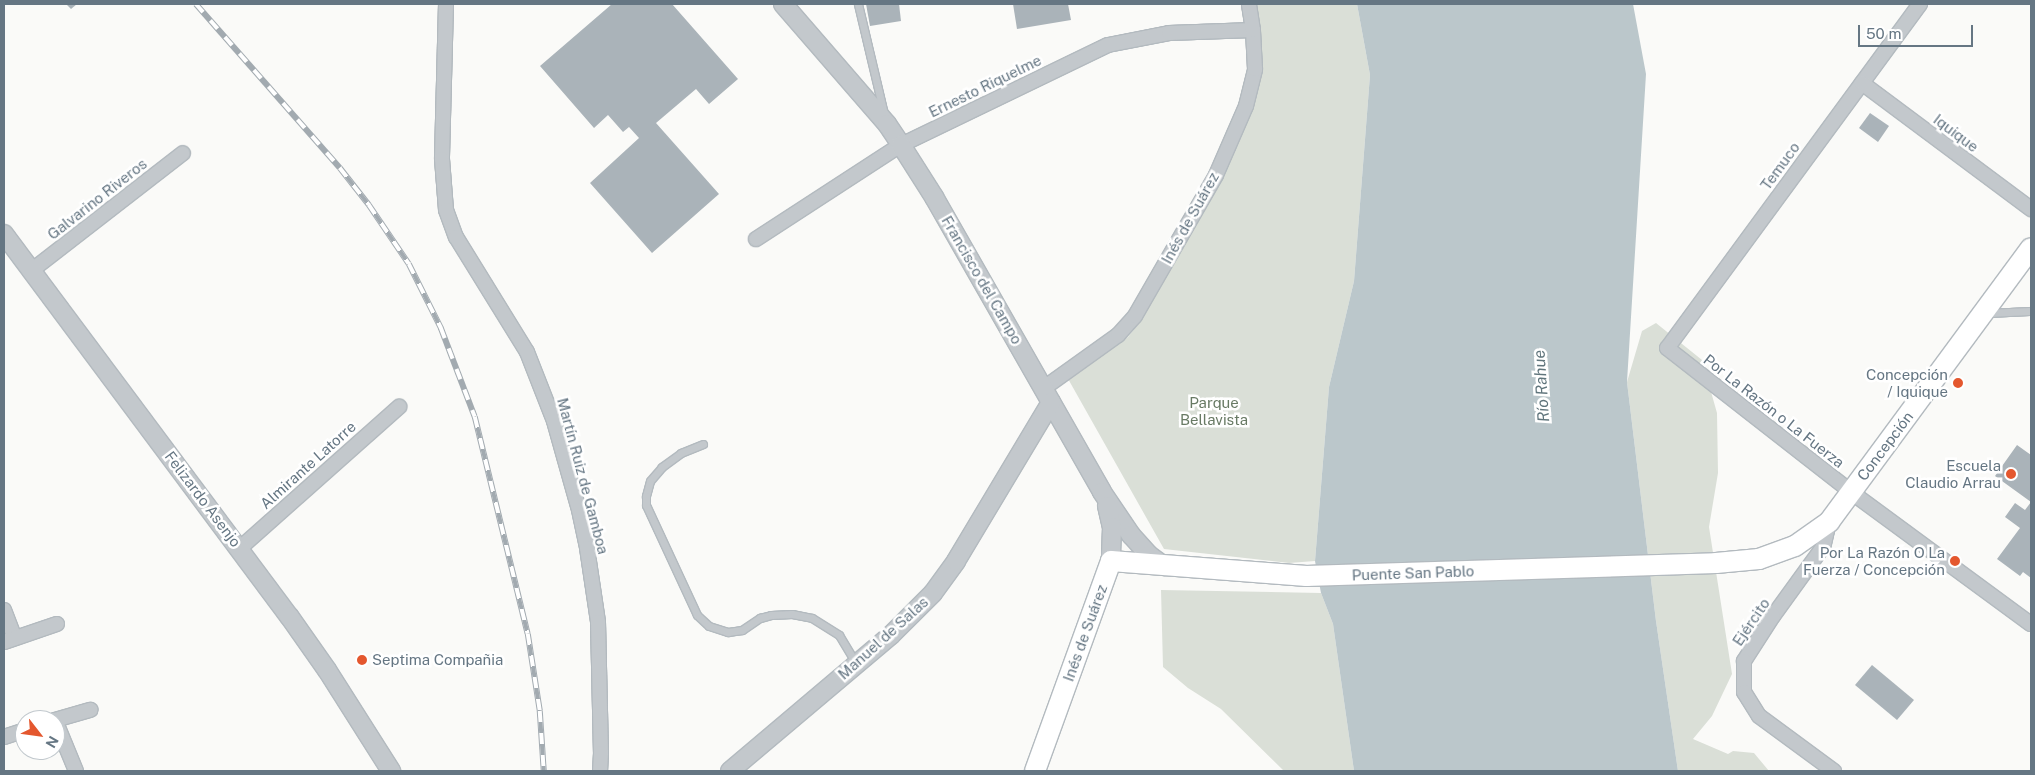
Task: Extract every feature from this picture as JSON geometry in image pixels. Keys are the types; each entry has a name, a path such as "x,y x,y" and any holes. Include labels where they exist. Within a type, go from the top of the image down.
{"main road":[{"name":"Concepción","path":"1716,563 1759,559 1795,546 1829,522 2031,248"},
{"name":"Puente San Pablo","path":"1111,561 1306,576 1716,563"},
{"name":"Inés de Suárez","path":"1035,771 1111,561"}],"street":[{"name":"Martín Ruiz de Gamboa","path":"446,4 442,158 446,210 456,237 527,352 554,421 579,510 587,548 598,622 600,771"},
{"name":"Francisco del Campo","path":"782,4 887,124 924,180 1102,492 1131,535 1149,555 1164,566"},
{"name":"Inés de Suárez","path":"1048,395 1118,335 1135,316 1216,174 1246,106 1255,69 1253,30 1249,4"},
{"name":"Temuco","path":"1667,348 1920,4"},
{"name":"Ernesto Riquelme","path":"756,239 901,145 1108,45 1169,33 1253,30"},
{"name":"Iquique","path":"1862,83 2031,209"},
{"name":"Galvarino Riveros","path":"31,271 184,153"},
{"name":"Felizardo Asenjo","path":"4,234 240,548 327,670 391,771"},
{"name":"Por La Razón o La Fuerza","path":"1667,348 1851,492 2031,624"},
{"name":"Manuel de Salas","path":"730,771 908,618 939,585 956,560 1048,395"},
{"name":"Almirante Latorre","path":"240,548 398,407"},
{"name":"Inés de Suárez","path":"1102,492 1112,528 1111,561"},
{"name":"Ejército","path":"1829,522 1823,547 1773,616 1744,662 1744,692 1759,716 1834,771"},
{"path":"4,610 9,640 56,624"},
{"path":"65,717 91,710"},
{"path":"65,744 76,771"}],"lane":[{"path":"858,4 887,124"},
{"path":"1984,313 2031,311"},
{"path":"703,444 681,453 662,467 650,481 646,496 646,505 697,615 708,626 728,632 742,630 760,618 771,615 792,614 808,617 821,622 839,635 856,663"}],"green space":[{"name":"Parque Bellavista","path":"1253,4 1357,4 1370,75 1354,281 1329,387 1315,561 1289,563 1164,549 1067,377 1128,337 1139,323 1219,181 1248,117"},
{"path":"1656,323 1702,360 1717,413 1718,473 1709,527 1732,674 1712,716 1693,739 1728,754 1733,751 1754,753 1769,771 1678,771 1656,621 1627,382 1642,331"},
{"path":"1161,590 1321,593 1333,624 1354,771 1284,771 1221,709 1188,688 1163,667"}],"water":[{"name":"Río Rahue","path":"1357,4 1633,4 1646,74 1627,382 1656,621 1678,771 1354,771 1333,624 1321,593 1315,561 1329,387 1354,281 1370,75"}],"building":[{"path":"66,4 77,4 71,9"},
{"path":"612,4 672,4 738,79 709,104 696,89 656,123 719,194 652,253 590,183 639,138 629,127 623,132 608,115 594,128 540,66"},
{"path":"866,4 899,4 901,21 870,26"},
{"path":"1013,4 1068,4 1071,20 1017,29"},
{"path":"1870,113 1889,126 1878,142 1859,128"},
{"path":"2017,445 2031,455 2031,502 1995,476"},
{"path":"2031,502 2031,578 2023,572 2020,576 1997,559 2020,528 2005,517 2015,503 2025,510"},
{"path":"1872,665 1914,700 1897,720 1855,685"}],"railway":[{"path":"196,4 340,168 369,205 409,264 441,328 475,417 528,634 540,711 544,771"}],"place":[{"name":"Concepción / Iquique","path":"1958,383"},
{"name":"Escuela Claudio Arrau","path":"2011,474"},
{"name":"Por La Razón O La Fuerza / Concepción","path":"1955,561"},
{"name":"Septima Compañia","path":"362,660"}]}
